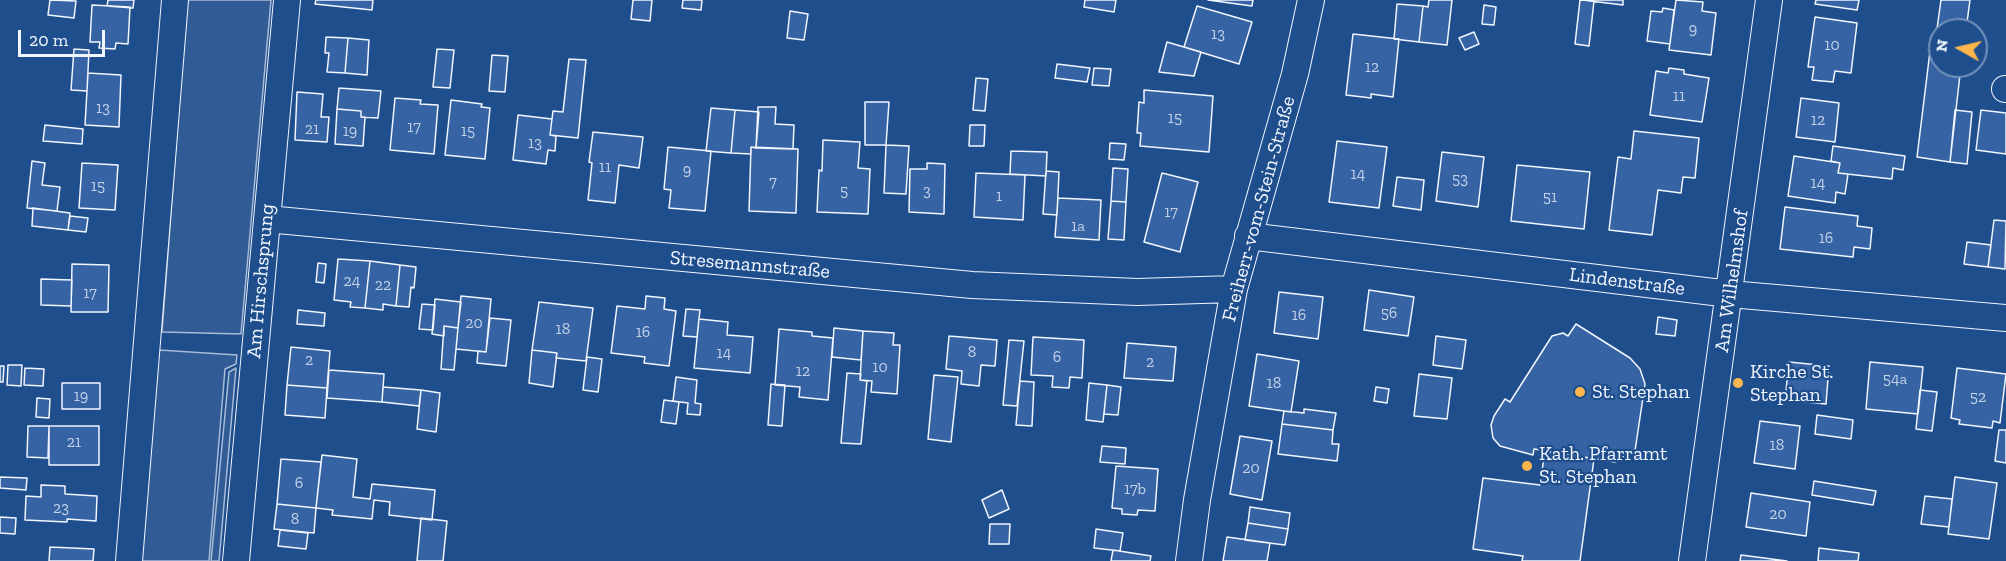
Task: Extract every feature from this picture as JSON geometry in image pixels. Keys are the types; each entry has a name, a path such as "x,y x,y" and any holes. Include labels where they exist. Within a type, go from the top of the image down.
{"street":[{"path":"129,561 175,0"},
{"name":"Am Hirschsprung","path":"236,561 286,0"},
{"name":"Freiherr-vom-Stein-Straße","path":"1189,561 1197,501 1234,290 1295,74 1311,0"},
{"name":"Am Wilhelmshof","path":"1692,561 1770,0"},
{"name":"Stresemannstraße","path":"267,219 972,285 1137,292 1234,290"},
{"name":"Lindenstraße","path":"1248,236 1730,294 2006,318"}],"shaded area":[{"path":"187,0 271,0 241,334 162,332"},
{"path":"159,350 237,355 236,364 225,369 209,561 141,561"},
{"path":"236,368 219,561 211,561 229,372"}],"building":[{"path":"50,0 76,1 74,18 48,15"},
{"path":"108,0 134,0 133,8 107,6"},
{"path":"316,0 373,0 372,10 315,4"},
{"path":"633,0 652,0 650,21 631,19"},
{"path":"683,0 702,0 701,10 682,8"},
{"path":"1085,0 1116,0 1114,12 1084,7"},
{"path":"1208,0 1253,0 1252,6"},
{"path":"1429,0 1452,0 1447,45 1419,42 1423,6 1428,7"},
{"path":"1580,0 1594,1 1589,46 1575,44"},
{"path":"1582,0 1623,0 1623,5"},
{"path":"1676,0 1703,2 1702,11 1716,13 1711,55 1669,50"},
{"path":"1816,0 1859,0 1857,10 1815,4"},
{"path":"1941,0 1970,0 1968,18 1938,18"},
{"path":"1397,4 1423,6 1419,42 1394,39"},
{"path":"92,5 130,7 128,44 116,43 115,49 99,48 100,42 90,42"},
{"path":"1484,5 1496,7 1494,25 1482,24"},
{"path":"1197,6 1252,22 1239,64 1184,47"},
{"path":"1663,8 1674,10 1670,44 1647,41 1651,11 1662,12"},
{"path":"790,11 808,14 804,40 787,38"},
{"path":"1815,17 1857,23 1851,73 1835,71 1833,82 1812,80 1814,67 1808,67"},
{"path":"1474,32 1479,44 1465,50 1459,38"},
{"path":"1353,34 1399,39 1393,97 1371,94 1371,98 1346,95"},
{"path":"326,37 348,38 345,73 327,72 329,53 325,53"},
{"path":"348,38 369,40 367,75 345,73"},
{"path":"1167,42 1201,52 1194,76 1159,72"},
{"path":"74,49 89,50 87,91 71,90"},
{"path":"437,49 454,50 450,88 433,87"},
{"path":"492,55 508,56 505,92 489,91"},
{"path":"569,59 586,60 578,138 550,135 553,111 563,112"},
{"path":"1057,64 1090,68 1087,82 1055,78"},
{"path":"1094,68 1111,69 1109,86 1092,85"},
{"path":"1669,68 1684,70 1684,74 1709,78 1702,122 1650,115 1656,71 1668,73"},
{"path":"1928,68 1928,78 1960,78 1950,162 1917,157"},
{"path":"88,73 121,75 119,127 85,125"},
{"path":"976,78 988,79 985,111 973,110"},
{"path":"339,88 381,91 378,118 361,117 361,111 337,109"},
{"path":"1144,90 1213,96 1209,152 1140,146 1141,133 1137,133 1139,102 1144,103"},
{"path":"297,92 323,94 321,117 329,117 327,142 295,140"},
{"path":"395,98 421,100 420,104 438,105 434,154 390,150"},
{"path":"1801,98 1839,103 1835,142 1796,137"},
{"path":"451,100 482,104 481,107 490,108 485,159 445,155"},
{"path":"865,102 889,102 886,145 865,145"},
{"path":"758,107 776,107 775,124 794,125 793,149 756,148"},
{"path":"711,108 735,110 731,153 706,151"},
{"path":"337,109 361,111 361,117 365,117 363,146 335,144"},
{"path":"735,110 759,112 756,148 751,147 751,154 731,153"},
{"path":"1955,110 1972,112 1967,164 1950,162"},
{"path":"1981,110 2006,113 2006,154 1976,150"},
{"path":"518,115 552,119 550,135 556,136 555,151 548,150 546,164 513,160"},
{"path":"45,125 83,129 82,144 43,141"},
{"path":"970,125 985,125 984,146 969,146"},
{"path":"1634,131 1699,138 1695,178 1683,177 1681,193 1658,190 1652,235 1609,230 1618,157 1631,159"},
{"path":"593,132 643,137 639,168 619,165 615,203 588,200"},
{"path":"823,140 860,142 858,168 870,169 868,214 817,212"},
{"path":"1337,141 1387,147 1379,208 1329,202"},
{"path":"1110,143 1126,144 1124,160 1109,159"},
{"path":"886,145 909,146 906,194 884,193"},
{"path":"1833,146 1905,156 1903,170 1893,168 1892,179 1838,173 1840,163 1831,161"},
{"path":"668,147 711,151 705,211 669,208 671,190 664,189"},
{"path":"751,147 798,149 796,213 749,211"},
{"path":"1011,151 1047,152 1046,176 1010,174"},
{"path":"1442,152 1484,157 1478,207 1436,201"},
{"path":"1794,156 1840,163 1838,173 1848,174 1845,194 1836,192 1835,203 1788,196"},
{"path":"32,161 45,163 42,185 60,187 57,211 27,208"},
{"path":"82,163 118,165 115,210 79,208"},
{"path":"927,163 945,164 944,214 909,212 910,169 927,169"},
{"path":"1517,165 1590,172 1584,229 1511,221"},
{"path":"1113,168 1128,169 1126,202 1111,201"},
{"path":"1046,171 1059,172 1057,215 1043,214"},
{"path":"976,173 1025,175 1023,220 974,217"},
{"path":"1162,173 1198,182 1180,252 1144,242"},
{"path":"1397,177 1424,180 1421,210 1393,206"},
{"path":"1058,198 1101,200 1099,240 1055,237"},
{"path":"1111,201 1126,202 1124,240 1108,239"},
{"path":"1785,207 1858,216 1857,226 1872,228 1870,249 1854,247 1853,257 1780,249"},
{"path":"33,208 70,213 68,230 32,226"},
{"path":"70,216 88,218 86,232 68,230"},
{"path":"1994,220 2006,221 2005,269 1988,267"},
{"path":"1967,242 1991,245 1988,267 1964,264"},
{"path":"338,259 370,261 365,308 350,307 351,302 334,300"},
{"path":"370,261 400,265 396,306 383,304 383,310 365,308"},
{"path":"318,263 326,264 324,283 316,282"},
{"path":"72,264 109,265 108,312 71,312"},
{"path":"400,265 416,267 409,307 396,306"},
{"path":"41,279 72,280 71,306 41,305"},
{"path":"1369,290 1414,297 1408,336 1364,330"},
{"path":"1279,292 1323,297 1318,339 1274,333"},
{"path":"461,296 491,299 486,352 456,349"},
{"path":"646,296 665,298 664,309 676,311 669,366 644,363 645,357 611,353 617,306 645,309"},
{"path":"435,299 461,302 458,328 444,326 444,336 432,334"},
{"path":"539,302 593,308 586,361 556,358 557,353 532,350"},
{"path":"422,304 435,305 433,330 419,329"},
{"path":"686,309 700,310 697,337 683,336"},
{"path":"298,310 325,313 324,326 297,324"},
{"path":"1658,317 1677,320 1675,336 1656,334"},
{"path":"490,318 511,320 506,366 477,363 478,351 486,352"},
{"path":"699,319 728,322 727,335 753,337 750,373 694,368"},
{"name":"St. Stephan","path":"1576,324 1630,358 1640,369 1645,384 1635,451 1624,451 1623,458 1615,462 1534,449 1533,455 1500,446 1493,438 1491,425 1494,416 1505,399 1510,402 1552,336 1563,333 1568,336"},
{"path":"444,326 458,328 454,370 441,369"},
{"path":"834,328 863,331 861,360 832,357"},
{"path":"779,329 812,332 812,336 833,338 828,400 799,397 800,387 775,385"},
{"path":"863,331 894,333 893,345 900,345 897,394 871,392 872,381 860,380"},
{"path":"949,336 997,340 995,366 981,365 979,386 961,384 962,371 946,369"},
{"path":"1436,336 1466,340 1462,369 1433,365"},
{"path":"1033,337 1084,340 1082,378 1070,377 1069,388 1052,387 1053,376 1031,375"},
{"path":"1009,340 1024,341 1017,406 1003,405"},
{"path":"1127,343 1176,347 1173,381 1124,378"},
{"path":"291,347 330,351 327,388 287,385"},
{"path":"532,350 557,353 553,387 529,383"},
{"path":"1257,354 1299,361 1291,412 1249,406"},
{"path":"587,357 602,359 598,392 583,390"},
{"path":"1789,362 1829,366 1826,404 1785,400"},
{"path":"1870,362 1923,367 1918,414 1866,409"},
{"path":"8,365 22,365 21,386 7,385"},
{"path":"0,366 4,366 3,382 0,382"},
{"path":"25,368 44,369 43,386 24,385"},
{"path":"1957,368 2006,374 2000,423 1993,421 1992,428 1959,424 1960,420 1951,418"},
{"path":"329,370 384,374 382,402 327,398"},
{"path":"847,373 861,374 860,380 867,381 861,444 841,443"},
{"path":"1419,374 1452,378 1447,419 1414,416"},
{"path":"934,375 958,377 951,442 928,439"},
{"path":"676,377 697,380 695,403 701,404 700,415 687,414 688,403 673,401"},
{"path":"1020,381 1034,382 1032,426 1016,425"},
{"path":"62,383 100,383 100,409 62,409"},
{"path":"1089,383 1107,385 1103,422 1086,420"},
{"path":"771,384 785,385 782,426 768,425"},
{"path":"287,385 327,388 325,418 285,415"},
{"path":"1107,385 1121,387 1118,415 1104,414"},
{"path":"383,387 421,390 419,406 382,402"},
{"path":"1376,387 1389,389 1387,403 1374,401"},
{"path":"421,390 440,393 436,432 417,429"},
{"path":"1920,390 1937,392 1932,431 1916,429"},
{"path":"37,398 50,399 49,418 36,417"},
{"path":"664,400 679,402 676,424 661,422"},
{"path":"1304,409 1336,413 1333,430 1282,424 1284,411 1304,413"},
{"path":"1817,415 1853,420 1851,439 1815,434"},
{"path":"1760,421 1800,426 1795,469 1754,463"},
{"path":"1282,424 1333,430 1332,444 1339,444 1337,461 1278,454"},
{"path":"28,426 49,426 48,458 27,457"},
{"path":"49,426 99,426 99,465 49,465"},
{"path":"1999,430 2006,430 2006,463 1995,461"},
{"path":"1240,436 1272,441 1262,500 1230,494"},
{"path":"1102,446 1126,448 1125,464 1100,462"},
{"path":"1545,451 1594,459 1580,561 1522,561 1523,556 1473,549 1483,478 1540,485"},
{"path":"322,455 357,459 353,497 370,499 372,484 435,490 432,520 389,515 390,502 374,500 372,519 332,515 333,510 316,508"},
{"path":"281,459 321,462 316,508 277,504"},
{"path":"1116,466 1158,469 1155,511 1138,510 1137,515 1122,514 1122,509 1112,508"},
{"path":"0,477 27,478 26,490 0,488"},
{"path":"1955,477 1997,483 1989,539 1948,534"},
{"path":"1814,481 1876,491 1873,505 1812,495"},
{"path":"41,485 65,486 65,494 97,496 96,521 25,520 26,496 41,497"},
{"path":"1002,490 1009,509 989,518 982,500"},
{"path":"1751,493 1810,502 1806,536 1746,527"},
{"path":"1925,496 1952,499 1949,527 1921,524"},
{"path":"277,504 316,508 314,533 274,529"},
{"path":"1250,507 1290,513 1288,529 1248,523"},
{"path":"0,517 16,518 15,534 0,533"},
{"path":"421,518 447,521 443,561 417,561"},
{"path":"1248,523 1288,529 1285,545 1245,540"},
{"path":"990,524 1010,524 1009,544 989,544"},
{"path":"1096,529 1123,533 1120,551 1094,548"},
{"path":"280,530 308,533 306,549 278,546"},
{"path":"1227,537 1270,543 1267,561 1223,561"},
{"path":"50,547 94,549 93,561 49,561"},
{"path":"1819,548 1859,553 1858,561 1818,561"},
{"path":"1113,550 1151,556 1150,561 1111,561"},
{"path":"1741,555 1787,561 1740,561"}],"place":[{"name":"Kirche St. Stephan","path":"1738,383"},
{"name":"St. Stephan","path":"1580,392"},
{"name":"Kath. Pfarramt St. Stephan","path":"1527,466"}]}
